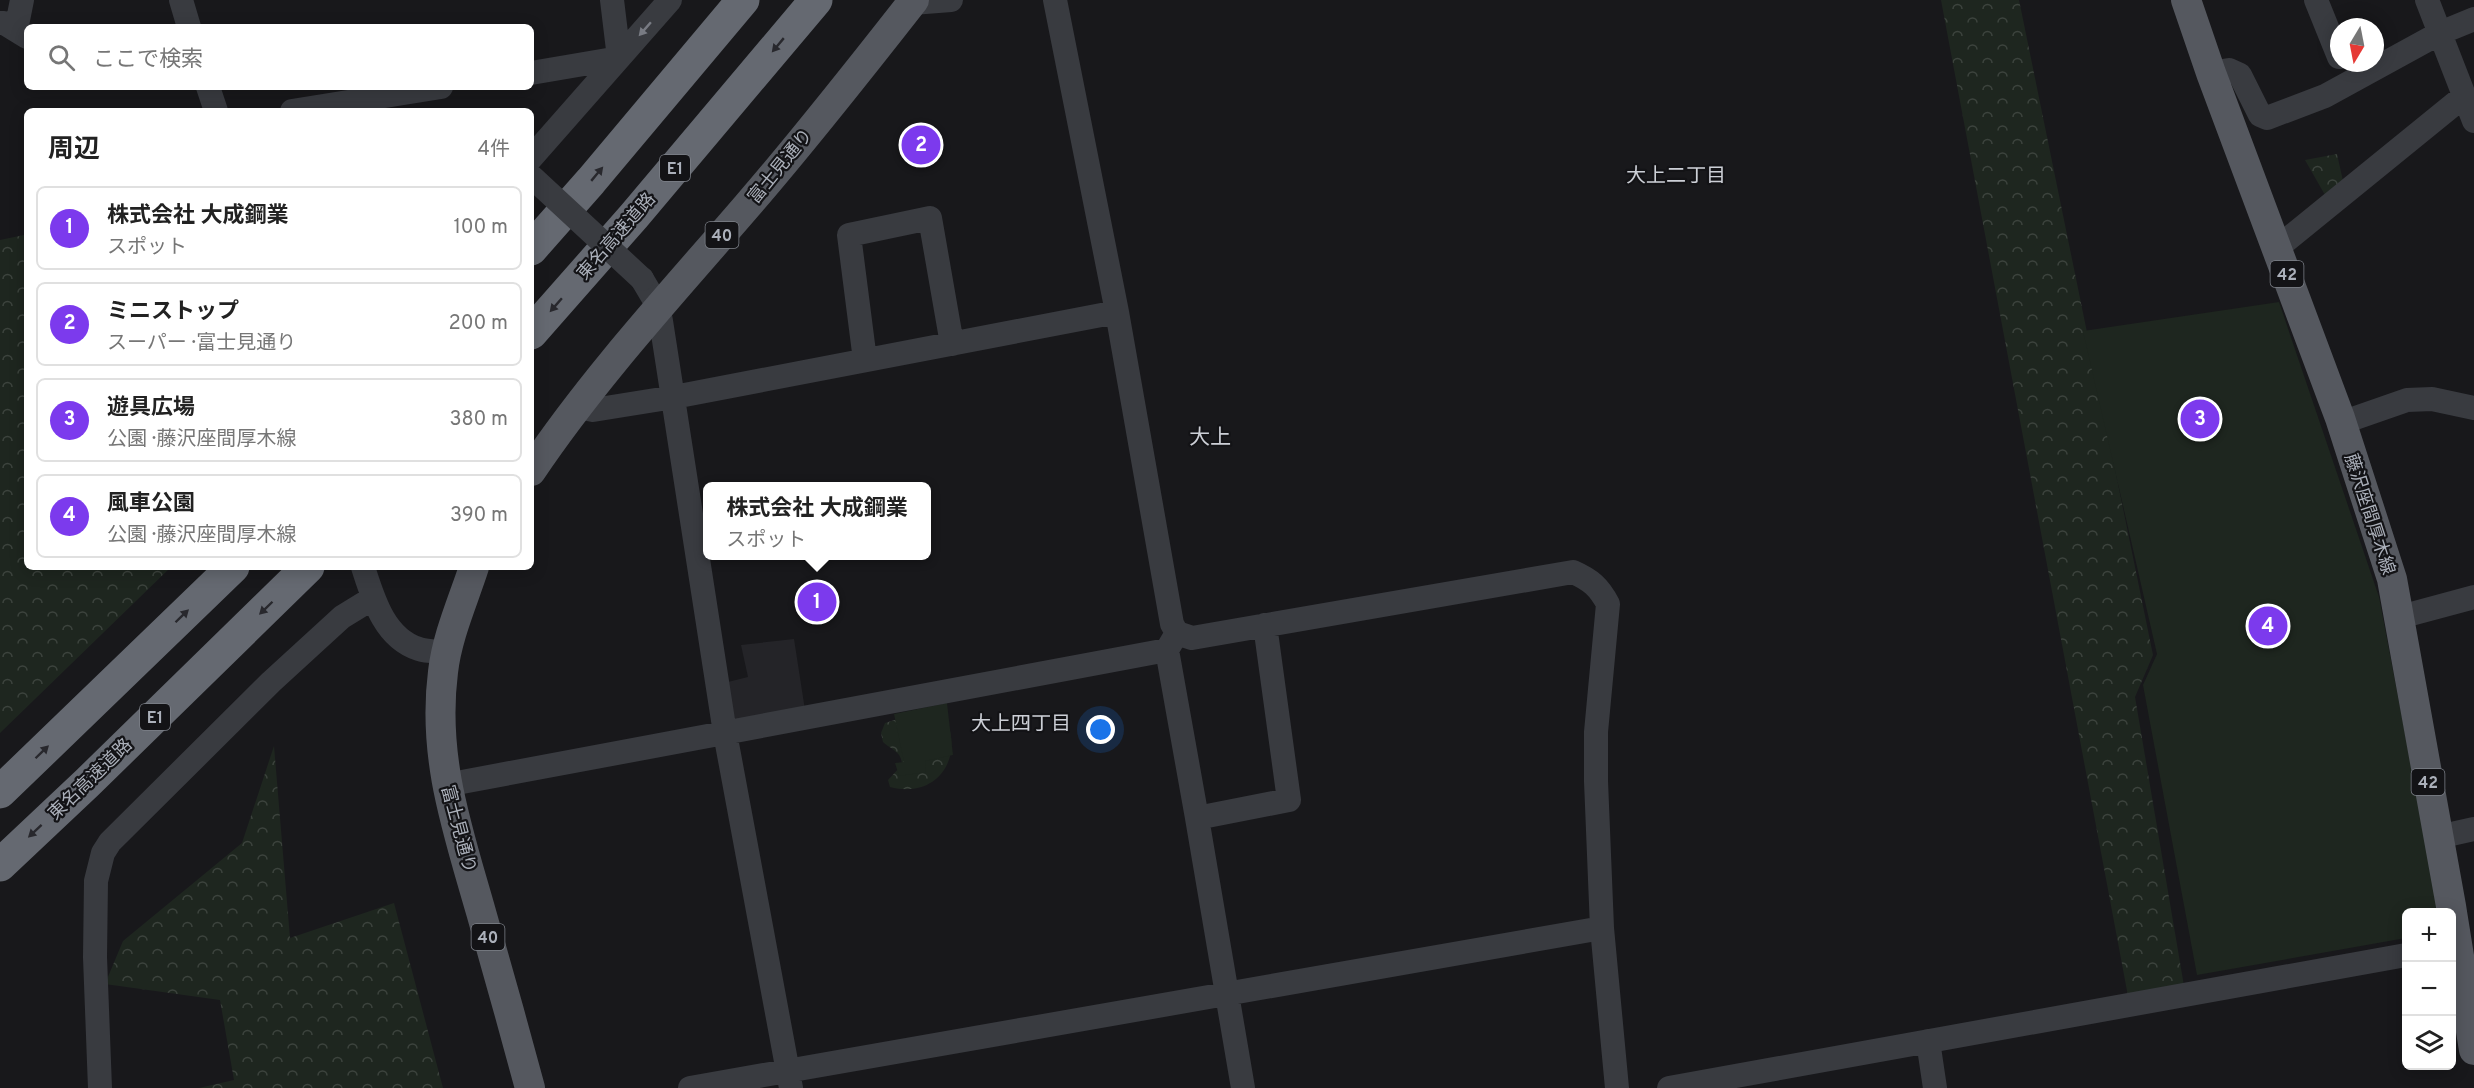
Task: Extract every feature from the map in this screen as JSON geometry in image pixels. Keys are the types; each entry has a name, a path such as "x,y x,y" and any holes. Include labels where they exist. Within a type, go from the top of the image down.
{"highway":[{"path":"534,246 591,182 743,0"},
{"name":"東名高速道路","path":"534,330 634,216 816,0"},
{"path":"0,792 230,570"},
{"name":"東名高速道路","path":"0,865 96,775 305,570"}],"main road":[{"name":"藤沢座間厚木線","path":"2186,0 2341,423 2383,549 2400,617 2448,908"},
{"name":"富士見通り","path":"534,467 658,306 748,204 913,1"},
{"name":"富士見通り","path":"473,570 447,652 440,715 446,785 530,1088"},
{"name":"藤沢座間厚木線","path":"2456,957 2474,1050"}],"street":[{"path":"14,30 22,0"},
{"path":"181,0 188,24"},
{"path":"612,0 619,58"},
{"path":"534,168 619,58 670,0"},
{"path":"913,1 951,0"},
{"path":"1055,0 1065,60 1117,312 1172,624 1172,642 1197,818 1243,1088"},
{"path":"2316,0 2330,35"},
{"path":"2427,0 2474,121"},
{"path":"2211,73 2229,70 2240,75 2260,115 2267,118 2325,96 2346,73 2474,19"},
{"path":"534,72 619,58"},
{"path":"209,90 215,108"},
{"path":"311,108 422,90"},
{"path":"2277,248 2464,96"},
{"path":"534,173 642,279 658,306 725,733 790,1079"},
{"path":"865,360 849,235 930,218 952,344"},
{"path":"578,407 593,410 674,397 1117,312"},
{"path":"2341,423 2407,400 2432,399 2474,408"},
{"path":"364,570 372,595 385,622 402,639 421,650 447,652"},
{"path":"446,785 725,733 1192,638 1573,572 1590,580 1600,589 1608,604 1596,732 1602,928 1617,1088"},
{"path":"100,1088 95,957 96,881 103,853 110,842 271,682 342,617 372,595"},
{"path":"2400,617 2474,597"},
{"path":"1197,818 1290,800 1265,625"},
{"path":"2438,837 2474,829"},
{"path":"690,1088 790,1079 1227,994 1602,928"},
{"path":"1669,1088 2402,956"},
{"path":"1928,1041 1935,1088"}],"shaded area":[{"path":"794,639 805,710 735,722 728,682 748,677 741,645"}],"green space":[{"path":"1941,0 2019,0 2153,655 2135,697 2184,986 2128,996"},
{"path":"2337,154 2343,181 2325,195 2305,160"},
{"path":"24,235 24,570 168,570 0,733 0,240"},
{"path":"2279,302 2379,597 2438,908 2402,908 2402,939 2197,975 2143,685 2157,654 2083,331"},
{"path":"947,703 953,755 925,761 926,772 899,776 895,763 904,762 894,714"},
{"path":"901,718 947,721 951,736 948,763 932,782 920,787 906,789 890,787 888,780 902,765 902,761 896,752 883,742 881,733 885,723"},
{"path":"274,746 290,938 394,903 443,1088 199,1088 234,1080 220,1000 105,984 123,941 242,843"}],"place":[{"name":"ミニストップ","path":"921,145"},
{"name":"遊具広場","path":"2200,419"},
{"name":"株式会社 大成鋼業","path":"817,602"},
{"name":"風車公園","path":"2268,626"}],"district":[{"name":"大上二丁目","path":"1676,175"},
{"name":"大上","path":"1210,437"},
{"name":"大上四丁目","path":"1021,723"}]}
